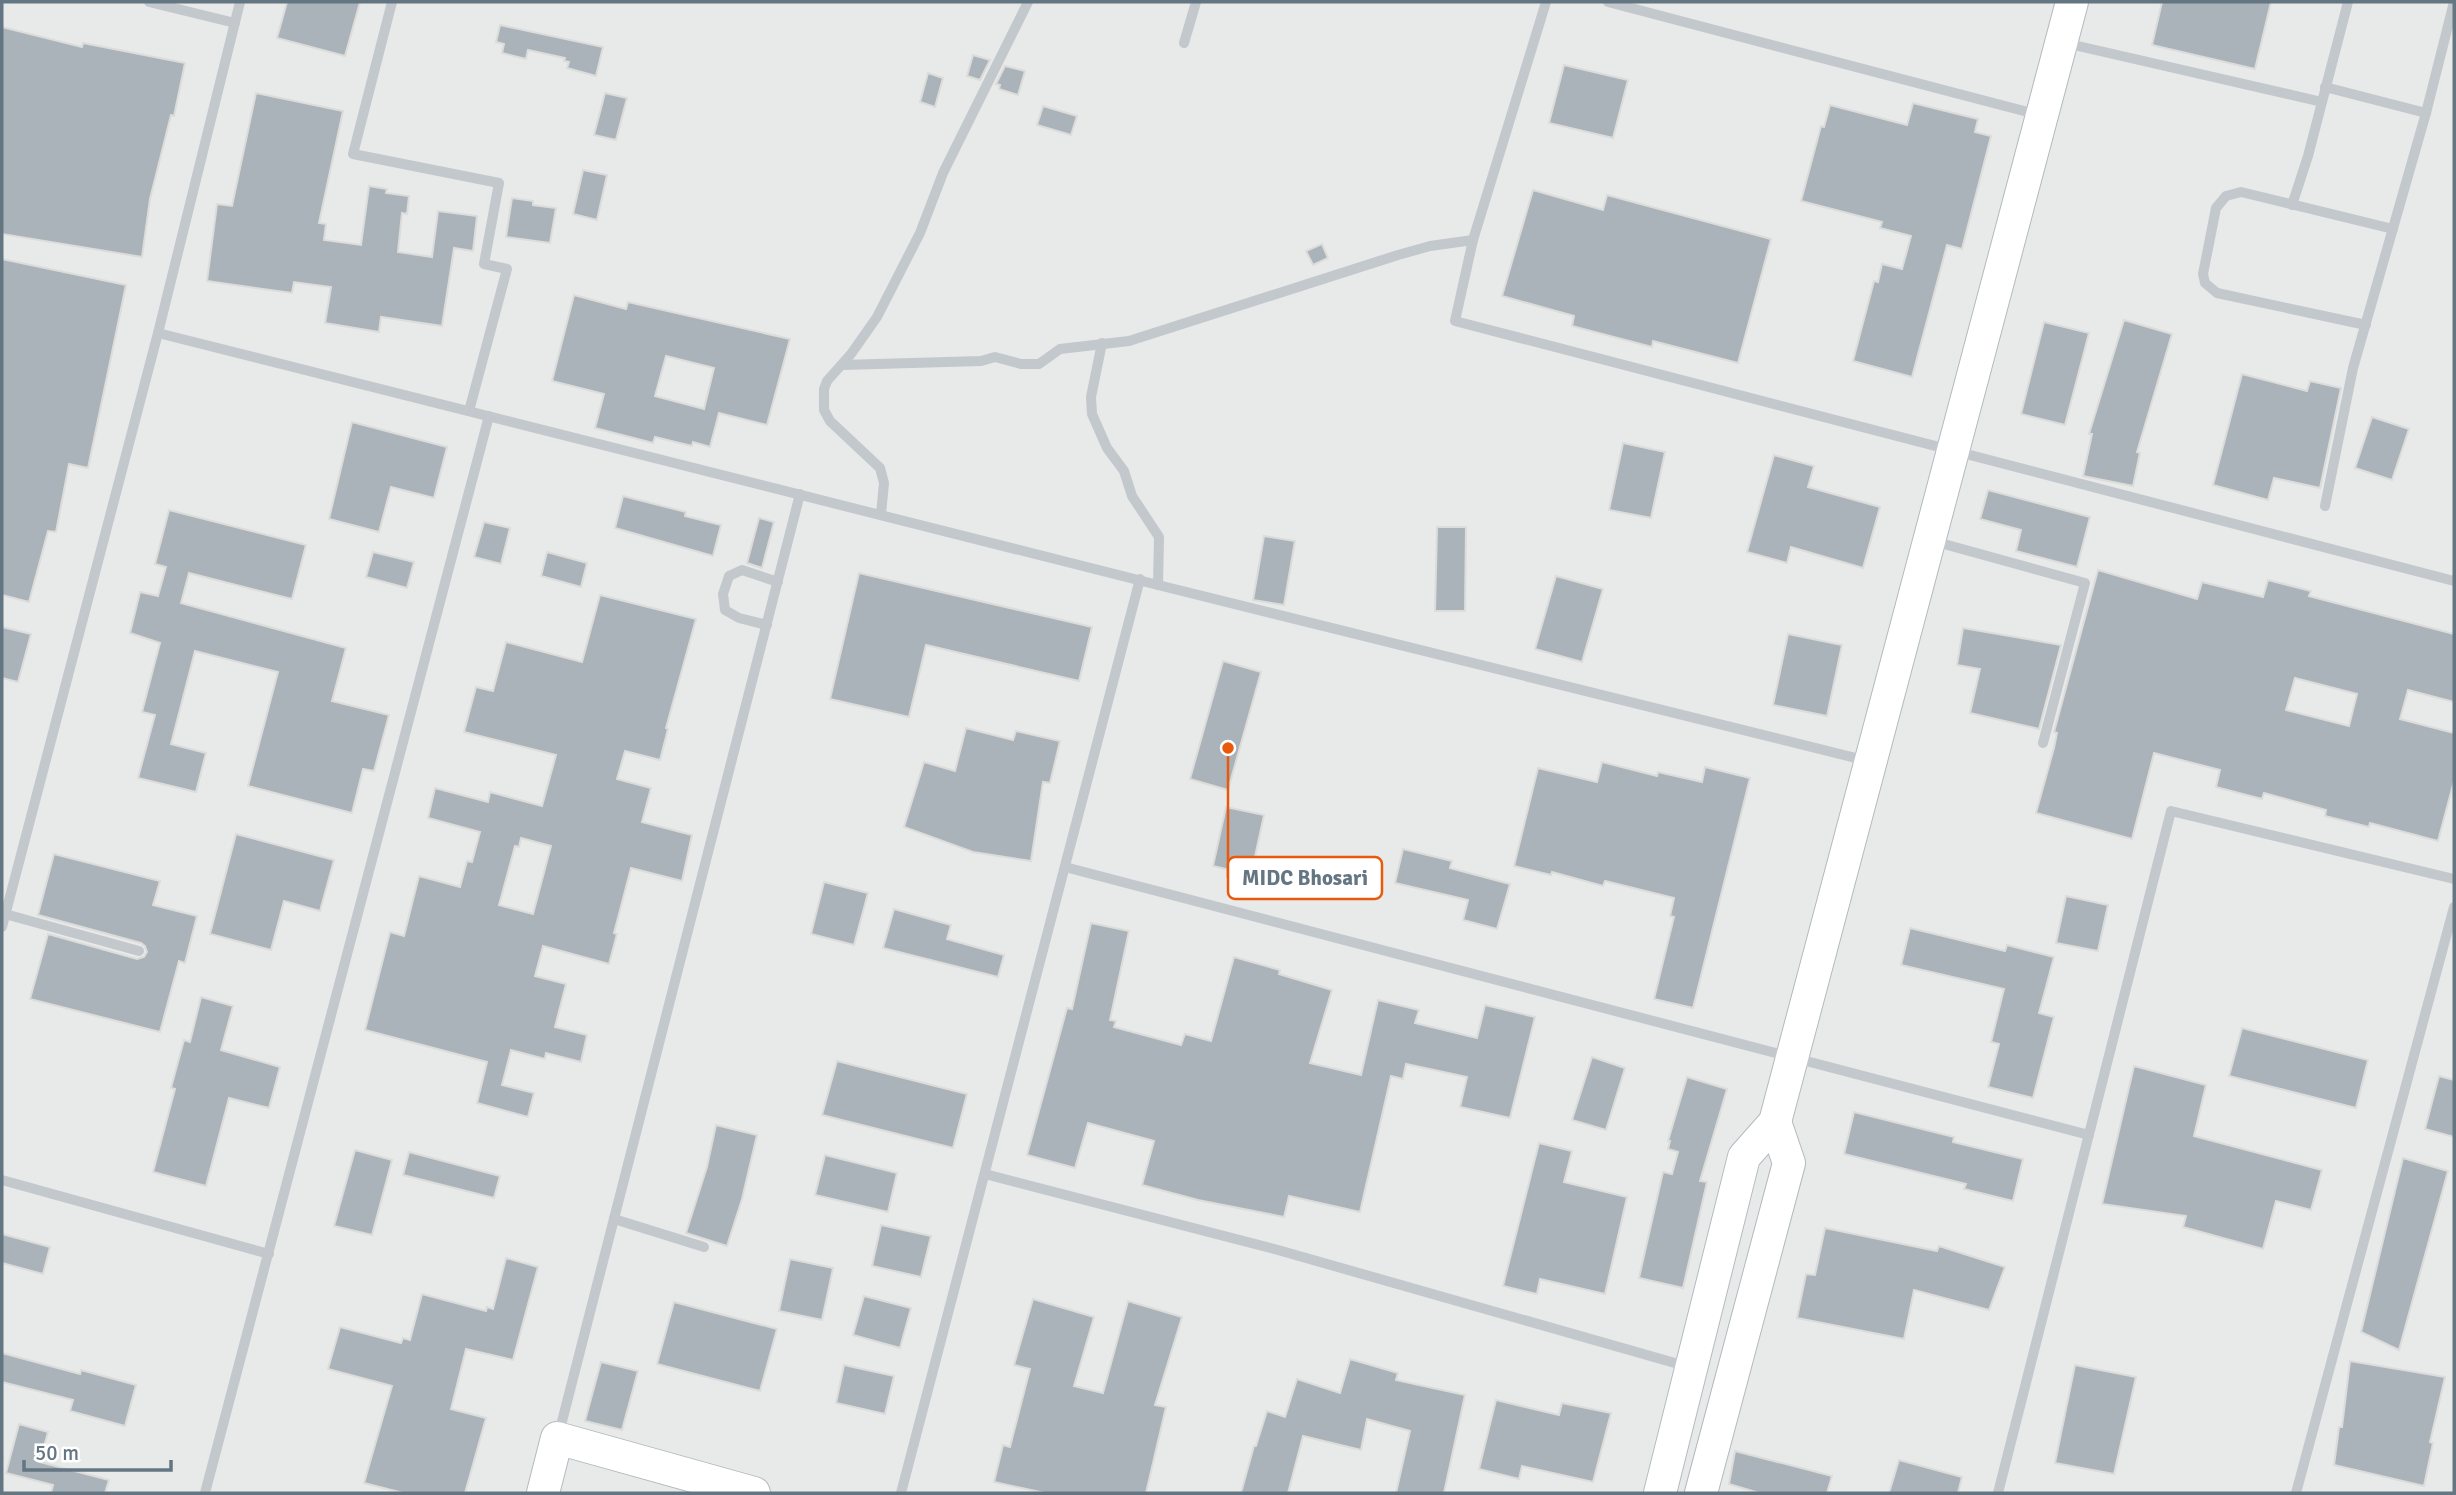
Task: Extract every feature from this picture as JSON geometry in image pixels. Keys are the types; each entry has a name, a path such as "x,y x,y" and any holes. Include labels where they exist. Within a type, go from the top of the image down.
{"street":[{"path":"1660,1493 1744,1157 1776,1122 2072,2"},
{"path":"1701,1493 1789,1163 1776,1122"},
{"path":"543,1493 557,1438 754,1493"}],"lane":[{"path":"149,2 235,23"},
{"path":"2,927 7,887 158,333 240,2"},
{"path":"392,2 353,154 499,183 484,264 507,269 469,411"},
{"path":"881,514 884,483 880,468 830,421 824,410 824,389 827,381 877,317 920,233 943,173 1028,2"},
{"path":"1184,43 1196,2"},
{"path":"1546,2 1473,240 1455,321 2454,581"},
{"path":"1608,2 2042,116"},
{"path":"2292,205 2348,2"},
{"path":"2325,506 2353,368 2426,113 2454,2"},
{"path":"2061,43 2322,102"},
{"path":"2325,87 2426,113"},
{"path":"2366,326 2217,293 2205,283 2203,274 2216,208 2226,196 2241,192 2393,229"},
{"path":"842,365 981,361 995,357 1031,365 1042,363 1060,349 1129,341 1430,246 1473,240"},
{"path":"158,333 1871,762"},
{"path":"1102,343 1091,397 1092,414 1107,448 1124,471 1132,496 1159,537 1158,585"},
{"path":"205,1493 489,416"},
{"path":"557,1438 800,494"},
{"path":"1930,540 2085,583 2043,743"},
{"path":"766,625 739,618 725,610 723,594 729,576 742,570 778,582"},
{"path":"901,1493 1140,579"},
{"path":"1998,1493 2171,811 2454,879"},
{"path":"1065,867 2089,1135"},
{"path":"2296,1493 2454,907"},
{"path":"5,914 139,951"},
{"path":"985,1174 1278,1250 1692,1367"},
{"path":"2,1180 269,1254"},
{"path":"614,1219 704,1247"}],"shaded area":[{"path":"2,2 2454,2 2454,1493 2,1493"}],"building":[{"path":"287,2 360,2 345,56 277,38"},
{"path":"2162,2 2271,2 2255,69 2152,45"},
{"path":"500,25 603,47 596,76 567,68 569,62 564,61 565,58 528,50 526,59 502,53 504,44 496,42"},
{"path":"2,27 82,47 83,43 185,63 174,116 171,115 150,199 142,257 2,234"},
{"path":"973,55 990,60 980,80 967,76"},
{"path":"1564,65 1628,80 1613,138 1549,123"},
{"path":"1005,66 1025,71 1018,95 999,89 1000,85 996,84"},
{"path":"928,73 943,78 935,107 920,102"},
{"path":"256,93 343,111 319,223 326,224 324,240 361,245 369,186 387,189 386,193 409,196 407,214 402,213 398,252 432,257 438,211 477,216 473,251 454,248 442,326 381,317 379,332 325,323 331,287 294,282 292,293 207,281 217,204 232,206"},
{"path":"605,93 627,98 616,140 594,135"},
{"path":"1913,103 1978,119 1975,132 1991,136 1962,249 1947,245 1912,377 1853,361 1874,281 1878,282 1882,264 1902,269 1911,236 1880,228 1882,222 1801,201 1821,126 1824,127 1830,105 1907,125"},
{"path":"1043,106 1077,116 1071,135 1037,125"},
{"path":"583,170 607,175 597,220 573,214"},
{"path":"1533,190 1603,210 1607,195 1771,239 1738,363 1653,341 1652,347 1572,326 1574,316 1502,296"},
{"path":"512,198 533,201 533,205 556,208 550,243 506,237"},
{"path":"1322,244 1328,258 1313,265 1306,251"},
{"path":"2,259 126,285 88,468 69,464 56,532 48,531 29,602 2,595"},
{"path":"574,295 626,309 628,302 790,339 767,425 719,413 710,447 693,442 692,446 655,437 653,443 595,428 604,394 552,381","holes":["666,356 714,368 704,409 655,396"]},
{"path":"2124,320 2172,334 2137,452 2140,453 2133,486 2083,476 2092,434 2089,434"},
{"path":"2044,322 2089,333 2065,425 2021,414"},
{"path":"2242,374 2307,391 2310,381 2341,388 2320,488 2274,478 2268,500 2213,485"},
{"path":"2372,417 2409,429 2392,480 2355,468"},
{"path":"352,422 447,447 434,498 391,487 379,532 329,519"},
{"path":"1623,443 1665,452 1651,518 1609,510"},
{"path":"1774,455 1814,466 1808,487 1880,507 1863,568 1791,547 1787,563 1747,552"},
{"path":"1988,490 2090,517 2077,567 2016,551 2021,530 1980,519"},
{"path":"623,496 686,512 685,516 721,525 713,556 615,528"},
{"path":"169,510 306,545 292,599 189,573 181,603 346,648 332,701 389,715 374,771 363,769 352,813 248,786 278,672 195,651 171,744 206,753 196,792 138,778 155,715 142,712 160,643 130,633 140,592 158,596 166,567 155,564"},
{"path":"759,518 774,522 762,568 747,563"},
{"path":"484,522 510,528 501,564 474,557"},
{"path":"1437,527 1466,527 1465,611 1435,611"},
{"path":"1264,536 1295,541 1284,605 1253,600"},
{"path":"373,552 414,562 407,588 366,577"},
{"path":"547,552 587,563 581,587 541,576"},
{"path":"2098,570 2197,599 2202,582 2263,597 2268,580 2311,591 2309,596 2454,634 2454,702 2408,690 2400,719 2454,733 2454,781 2438,841 2370,823 2369,827 2325,816 2326,810 2264,793 2262,799 2216,787 2220,770 2154,753 2132,839 2036,813 2054,748 2057,733 2054,732","holes":["2295,678 2357,694 2349,726 2286,710"]},
{"path":"859,573 1092,627 1079,681 926,645 909,717 830,699"},
{"path":"1556,576 1603,589 1582,662 1535,649"},
{"path":"600,595 696,619 666,728 668,729 660,760 625,751 617,779 651,788 642,822 692,835 682,881 631,868 609,964 543,946 535,976 566,984 555,1027 587,1035 581,1062 546,1053 545,1059 511,1050 502,1085 534,1093 528,1117 477,1103 487,1062 365,1030 390,932 404,936 419,876 460,887 467,861 472,862 480,832 428,818 435,788 488,802 490,792 542,806 556,755 464,732 476,687 493,691 506,642 582,662","holes":["521,838 551,846 533,914 499,905 515,846 519,847"]},
{"path":"2,627 31,634 18,682 2,678"},
{"path":"1963,628 2061,645 2039,729 1970,713 1980,669 1957,665"},
{"path":"1788,634 1842,645 1827,716 1773,705"},
{"path":"1223,661 1261,672 1228,790 1190,779"},
{"path":"966,728 1013,740 1016,731 1060,741 1050,783 1043,782 1031,861 973,852 904,827 924,762 955,771"},
{"path":"1602,762 1657,776 1658,772 1702,782 1705,767 1750,778 1693,1008 1654,999 1674,917 1670,916 1674,898 1605,881 1603,886 1552,872 1551,875 1514,866 1538,768 1597,782"},
{"path":"1226,807 1264,815 1251,875 1213,866"},
{"path":"236,834 334,860 320,911 284,901 271,950 210,934"},
{"path":"1403,849 1452,861 1450,868 1510,884 1497,929 1463,920 1468,900 1395,883"},
{"path":"54,854 160,881 153,905 197,916 185,963 179,961 160,1032 30,999 48,934 137,959 144,957 147,952 141,943 38,915"},
{"path":"824,882 868,893 854,945 811,934"},
{"path":"2066,896 2108,905 2098,951 2056,943"},
{"path":"894,909 951,925 947,939 1004,955 998,977 883,948"},
{"path":"1091,923 1129,931 1110,1020 1116,1021 1114,1027 1181,1045 1185,1034 1211,1041 1234,957 1280,970 1279,974 1332,990 1310,1063 1361,1075 1378,1000 1419,1010 1415,1023 1477,1038 1485,1005 1535,1017 1510,1118 1460,1107 1467,1077 1406,1064 1403,1079 1391,1076 1360,1212 1289,1196 1284,1217 1198,1200 1142,1185 1154,1141 1088,1123 1075,1168 1027,1155 1067,1008 1072,1009"},
{"path":"1910,928 2005,951 2007,945 2054,957 2039,1013 2054,1017 2033,1098 1988,1087 1999,1044 1991,1042 2004,989 1901,965"},
{"path":"201,997 233,1006 221,1050 280,1067 269,1108 229,1098 206,1186 153,1172 175,1089 171,1088 184,1040 190,1042"},
{"path":"2242,1028 2368,1060 2356,1108 2229,1076"},
{"path":"1592,1057 1625,1068 1606,1130 1572,1120"},
{"path":"837,1061 967,1094 953,1148 822,1115"},
{"path":"2134,1066 2206,1085 2194,1136 2322,1170 2311,1210 2276,1201 2263,1249 2183,1227 2186,1216 2102,1204"},
{"path":"2439,1076 2454,1080 2454,1137 2425,1129"},
{"path":"1687,1077 1727,1089 1700,1181 1707,1182 1683,1288 1639,1278 1663,1172 1672,1174 1678,1152 1668,1149 1668,1141"},
{"path":"1854,1112 1954,1137 1953,1142 2023,1159 2013,1201 1964,1189 1966,1184 1844,1154"},
{"path":"716,1125 757,1135 742,1199 727,1246 686,1233 707,1167"},
{"path":"1539,1143 1572,1151 1564,1182 1627,1197 1605,1294 1540,1279 1537,1294 1503,1286"},
{"path":"355,1150 392,1160 372,1235 334,1226"},
{"path":"409,1152 500,1176 494,1198 403,1175"},
{"path":"825,1155 897,1173 888,1212 815,1195"},
{"path":"2403,1158 2448,1171 2399,1350 2361,1332"},
{"path":"881,1225 931,1236 921,1277 872,1266"},
{"path":"1825,1228 1937,1251 1939,1246 2005,1267 1989,1310 1914,1290 1904,1339 1797,1318 1806,1274 1815,1275"},
{"path":"2,1234 50,1247 43,1274 2,1263"},
{"path":"506,1258 538,1267 513,1360 466,1349 451,1409 486,1418 465,1493 403,1493 364,1483 392,1386 328,1369 340,1327 401,1343 403,1338 410,1340 422,1294 486,1311 487,1307 493,1309"},
{"path":"790,1259 833,1268 822,1320 779,1311"},
{"path":"864,1296 911,1308 900,1348 853,1335"},
{"path":"1033,1299 1094,1317 1074,1386 1103,1393 1128,1301 1182,1317 1155,1405 1166,1407 1146,1493 1045,1493 994,1482 1003,1445 1010,1447 1030,1369 1014,1365"},
{"path":"674,1302 777,1329 760,1391 657,1364"},
{"path":"2,1353 80,1374 81,1370 136,1385 125,1426 70,1411 73,1400 2,1382"},
{"path":"1350,1359 1398,1373 1396,1380 1465,1395 1444,1493 1396,1493 1410,1431 1367,1419 1361,1450 1303,1436 1288,1493 1241,1493 1267,1411 1285,1417 1297,1379 1340,1393"},
{"path":"2350,1361 2445,1377 2430,1442 2433,1443 2424,1486 2334,1465 2339,1427 2342,1427"},
{"path":"601,1362 638,1371 622,1430 585,1421"},
{"path":"844,1365 894,1376 885,1414 836,1403"},
{"path":"2075,1365 2136,1377 2114,1474 2055,1463"},
{"path":"1496,1400 1559,1415 1562,1403 1611,1413 1593,1482 1522,1466 1519,1479 1479,1469"},
{"path":"19,1424 48,1432 40,1462 109,1480 105,1493 51,1493 53,1485 6,1473"},
{"path":"1735,1451 1832,1476 1827,1493 1759,1493 1729,1484"},
{"path":"1899,1460 1962,1477 1958,1493 1889,1493"}],"place":[{"name":"MIDC Bhosari","path":"1228,748"}]}
